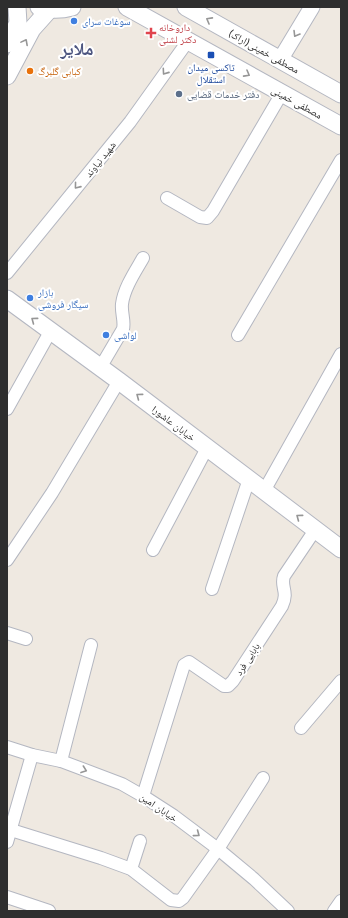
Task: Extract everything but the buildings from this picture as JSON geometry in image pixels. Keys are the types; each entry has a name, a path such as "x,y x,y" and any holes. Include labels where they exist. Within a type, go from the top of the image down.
{"main road":[{"path":"7,44 18,23 17,7"},
{"path":"7,76 44,8 66,9 72,7"},
{"name":"مصطفی خمینی","path":"127,7 341,126"},
{"name":"مصطفی خمینی(اراک)","path":"186,7 341,94"},
{"name":"خیابان عاشورا","path":"7,299 50,332 119,381 341,549"}],"street":[{"path":"280,60 312,7"},
{"name":"شهید نیاوند","path":"7,273 130,122 188,41"},
{"path":"167,198 200,217 207,218 213,211 282,93"},
{"path":"238,335 341,160"},
{"path":"100,368 123,330 124,323 122,306 125,292 143,258"},
{"path":"7,409 50,332"},
{"path":"264,491 341,354"},
{"path":"7,560 52,493 119,381"},
{"path":"153,550 207,448"},
{"path":"212,589 249,479"},
{"name":"بابایی فرد","path":"143,796 184,665 189,662 224,686 228,686 233,681 282,606 285,592 283,583 284,576 315,530"},
{"path":"7,633 26,639"},
{"path":"61,761 91,645"},
{"path":"301,728 341,681"},
{"name":"خیابان امین","path":"7,747 32,755 61,761 122,784 143,796 174,816 218,849 254,879 288,911"},
{"path":"7,842 32,755"},
{"path":"11,830 131,869 169,906 184,898 218,849 263,778"},
{"path":"131,869 140,841"},
{"path":"7,897 49,911"},
{"path":"334,911 341,902"}],"place":[{"name":"سوغات سرای","path":"74,21"},
{"name":"داروخانه دکتر لشنی","path":"151,33"},
{"name":"تاکسی میدان استقلال","path":"211,55"},
{"name":"کبابی گلبرگ","path":"30,71"},
{"name":"دفتر خدمات قضایی","path":"179,94"},
{"name":"بازار سیگار فروشی","path":"30,298"},
{"name":"لواشی","path":"106,335"}],"district":[{"name":"ملایر","path":"77,49"}]}
